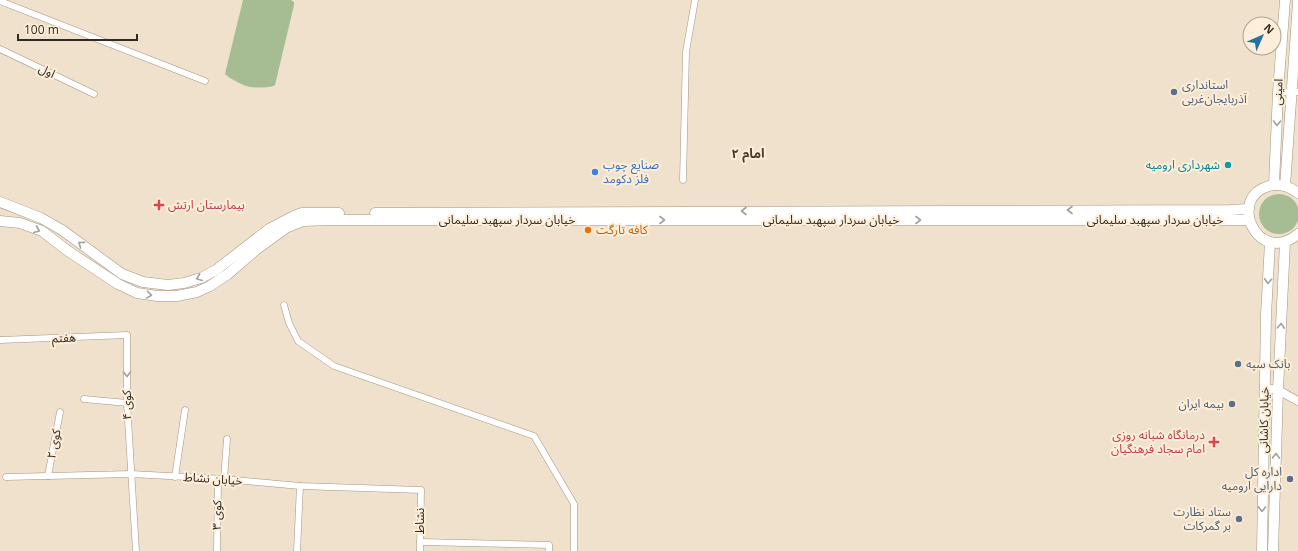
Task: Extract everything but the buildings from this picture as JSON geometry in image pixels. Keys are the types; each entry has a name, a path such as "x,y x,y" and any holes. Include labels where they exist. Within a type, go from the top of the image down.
{"main road":[{"name":"امینی","path":"1274,185 1278,92 1285,0"},
{"name":"امینی","path":"1285,186 1295,92 1298,2"},
{"path":"1298,193 1285,186 1268,186 1256,194 1249,209 1249,220 1251,226 1259,236 1270,242 1285,242 1298,234"},
{"name":"خیابان سردار سپهبد سلیمانی","path":"0,202 41,218 62,230 122,274 143,282 168,285 184,283 201,278 223,265 270,230 302,213 1249,209"},
{"name":"خیابان سردار سپهبد سلیمانی","path":"0,221 20,223 42,231 68,251 118,284 137,293 157,296 177,296 197,292 210,286 228,274 277,234 286,228 303,221 1249,220"},
{"name":"خیابان کاشانی","path":"1262,551 1266,314 1270,242"},
{"path":"1273,551 1278,390 1285,242"}],"street":[{"path":"683,180 686,52 695,0"},
{"path":"0,1 205,81"},
{"name":"اول","path":"0,49 94,94"},
{"path":"1278,92 1295,92"},
{"path":"284,305 289,322 298,341 334,366 534,436 574,504 574,551"},
{"name":"هفتم","path":"0,340 127,336"},
{"name":"کوی ۴","path":"127,336 127,403 136,551"},
{"path":"1265,388 1278,390 1298,401"},
{"path":"84,399 127,403"},
{"path":"175,477 185,410"},
{"name":"کوی ۲","path":"48,476 60,412"},
{"name":"کوی ۳","path":"217,551 221,479 227,439"},
{"path":"0,473 6,477 0,481"},
{"name":"خیابان نشاط","path":"6,477 131,474 221,479 300,486 420,490"},
{"path":"297,551 300,486"},
{"name":"نشاط","path":"420,490 420,551"},
{"path":"420,542 549,548"}],"green space":[{"path":"243,0 291,0 294,2 275,85 273,86 260,88 247,86 225,74"},
{"path":"1283,194 1290,197 1296,203 1299,214 1298,222 1290,231 1283,234 1275,234 1268,231 1260,222 1259,210 1262,203 1271,195"}],"place":[{"name":"استانداری آذربایجان‌غربی","path":"1174,92"},
{"name":"شهرداری ارومیه","path":"1228,165"},
{"name":"صنایع چوب فلز دکومد","path":"595,172"},
{"name":"بیمارستان ارتش","path":"159,205"},
{"name":"کافه تارگت","path":"588,230"},
{"name":"بانک سپه","path":"1238,364"},
{"name":"بیمه ایران","path":"1232,404"},
{"name":"درمانگاه شبانه روزی امام سجاد فرهنگیان","path":"1214,442"},
{"name":"اداره کل دارایی ارومیه","path":"1290,479"},
{"name":"ستاد نظارت بر گمرکات","path":"1239,519"}],"district":[{"name":"امام ۲","path":"748,153"}]}
